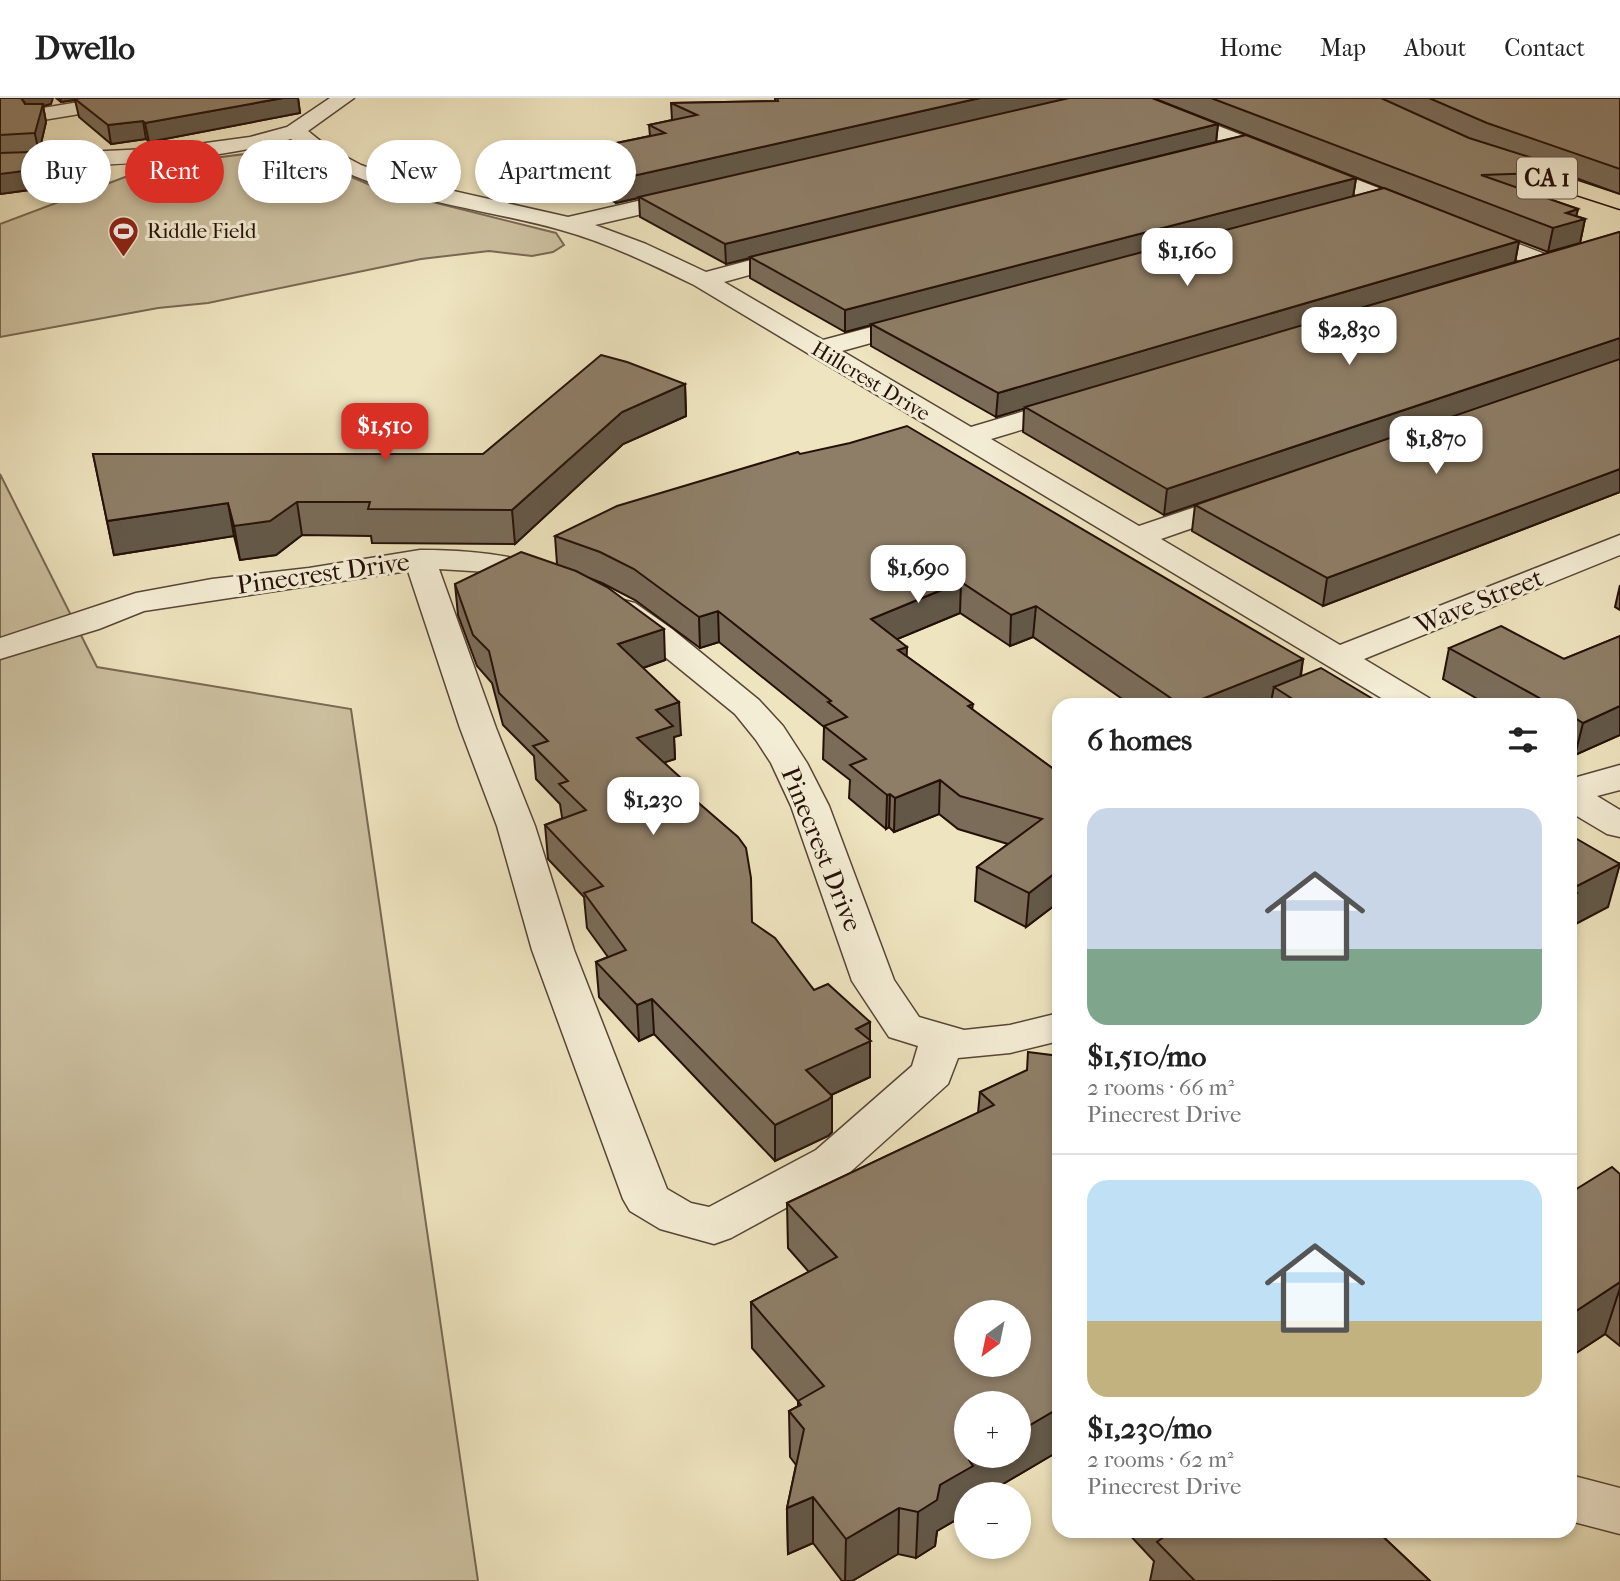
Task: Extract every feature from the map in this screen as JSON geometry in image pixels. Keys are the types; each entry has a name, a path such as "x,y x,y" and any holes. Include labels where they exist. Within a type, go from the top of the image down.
{"highway":[{"name":"CA 1","path":"1506,164 1620,202"}],"street":[{"path":"18,98 66,140"},
{"path":"37,115 140,98"},
{"path":"111,158 218,148 294,131 344,98"},
{"path":"1128,98 1442,221 1561,260 1509,276"},
{"name":"Hillcrest Drive","path":"294,131 305,141 337,160 407,187 569,224 615,239 703,280 1405,698"},
{"path":"1208,154 1247,144"},
{"path":"0,163 21,162"},
{"path":"569,224 706,192"},
{"path":"1345,209 1385,198"},
{"path":"703,280 821,249"},
{"path":"817,350 939,317"},
{"path":"966,438 1100,398"},
{"path":"1135,538 1266,493"},
{"name":"Wave Street","path":"1337,658 1620,544"},
{"path":"419,559 478,728 516,826 553,950 647,1199 677,1217 714,1226 832,1162 932,1073 942,1040"},
{"name":"Pinecrest Drive","path":"0,649 87,622 136,603 212,589 309,578 419,559 476,559 506,564 585,589 660,636 747,707 770,734 789,763 810,806 873,981 904,1027 963,1045 1010,1039 1052,1029"},
{"path":"1577,789 1602,784 1620,776"},
{"path":"1577,800 1620,826"},
{"path":"1577,1500 1620,1511"}],"shaded area":[{"path":"238,155 238,203 352,203 352,177 366,183 366,203 437,203 556,233 564,245 553,252 532,256 489,251 421,259 208,303 158,308 0,337 0,224 56,203 111,203 111,182 125,177 125,203 224,203 224,157"},
{"path":"0,474 97,667 351,709 478,1581 0,1581"}],"building":[{"path":"0,98 21,98 25,104 43,104 35,133 0,135"},
{"path":"283,98 145,123 143,121 108,125 75,99"},
{"path":"777,98 980,98 636,175 636,140 631,140 665,133 649,125 697,115 671,103 778,101"},
{"path":"1069,98 1152,98 1218,124 725,244 639,197"},
{"path":"1211,98 1381,98 1469,138 1577,172 1481,175 1578,209 1566,213 1585,219 1553,228"},
{"path":"1429,98 1620,98 1620,169 1487,123"},
{"path":"1246,135 1356,178 845,310 750,257"},
{"path":"21,152 21,171 0,174 0,153"},
{"path":"1384,188 1519,241 998,393 871,324"},
{"path":"1620,232 1620,338 1167,489 1025,407"},
{"path":"601,355 685,384 622,412 512,510 368,509 370,502 297,502 270,521 234,526 228,503 107,521 93,454 483,454"},
{"path":"1620,359 1620,469 1327,578 1195,505"},
{"path":"907,426 1303,659 1205,698 1171,698 1036,606 1011,615 961,582 871,619 907,647 898,650 973,704 968,706 1052,768 1052,875 1029,893 977,867 1042,819 960,796 940,780 895,798 887,795 850,765 866,759 824,726 847,717 828,702 831,701 718,611 699,617 634,569 600,552 555,536 617,506 798,452 800,454"},
{"path":"521,552 576,571 607,587 664,629 618,644 679,702 656,710 673,726 637,738 693,789 686,792 738,837 746,848 751,878 752,922 775,938 814,990 828,984 870,1022 856,1029 871,1041 806,1070 832,1096 828,1100 775,1125 652,999 637,1005 596,962 626,950 584,893 603,886 545,825 586,810 559,784 568,781 533,746 548,741 499,693 489,651 473,635 455,584"},
{"path":"1501,626 1564,659 1620,636 1620,706 1583,723 1577,719 1577,698 1539,698 1449,648"},
{"path":"1321,668 1371,698 1291,698 1274,687"},
{"path":"1577,839 1620,864 1577,886"},
{"path":"1028,1052 1052,1055 1052,1412 1031,1424 1031,1391 954,1391 954,1468 970,1468 940,1485 937,1500 918,1512 899,1508 846,1539 813,1497 787,1508 804,1429 789,1411 801,1405 798,1401 824,1386 751,1302 837,1257 787,1203 994,1105 980,1092 1027,1070"},
{"path":"1612,1167 1620,1174 1620,1282 1577,1310 1577,1189"},
{"path":"1162,1538 1384,1538 1430,1581 1195,1581 1157,1542"}],"place":[{"name":"Riddle Field","path":"124,258"}]}
